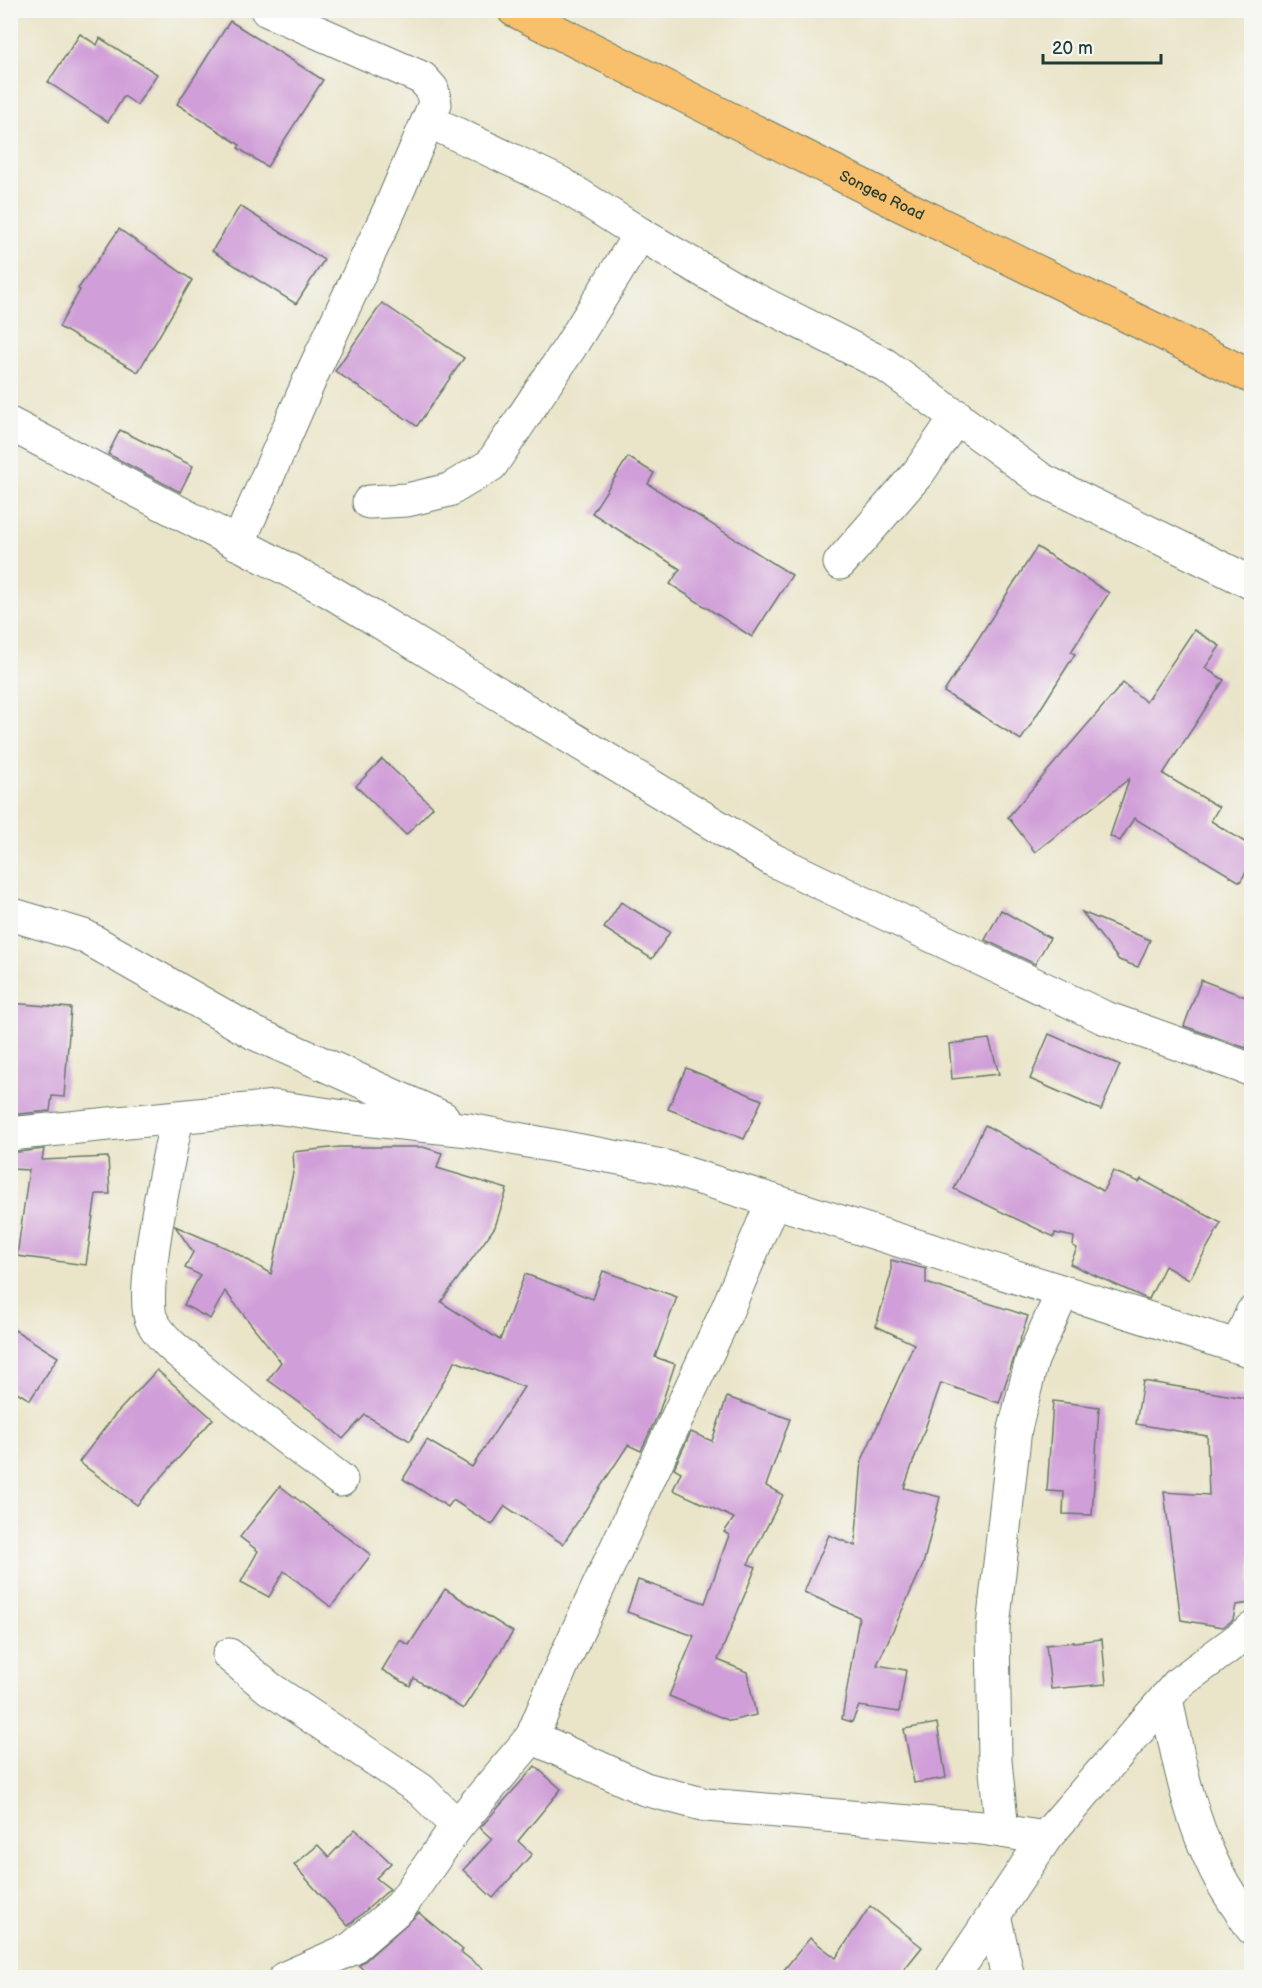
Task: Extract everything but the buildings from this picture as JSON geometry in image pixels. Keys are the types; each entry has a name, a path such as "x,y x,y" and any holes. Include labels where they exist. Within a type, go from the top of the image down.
{"highway":[{"name":"Songea Road","path":"513,10 897,203 1251,377"}],"street":[{"path":"238,544 314,370 435,105 432,89 423,78 267,10"},
{"path":"429,121 560,183 640,234 742,293 885,365 1042,480 1251,583"},
{"path":"369,502 406,500 449,490 491,465 570,347 640,234"},
{"path":"840,563 920,472 957,416"},
{"path":"10,424 329,591 561,735 773,860 1103,1017 1251,1070"},
{"path":"10,914 84,936 254,1033 470,1130"},
{"path":"10,1134 275,1107 344,1117 470,1130 662,1166 1245,1349 1251,1313"},
{"path":"177,1118 161,1190 148,1300 151,1321 174,1348 238,1401 341,1480"},
{"path":"285,1977 351,1949 401,1906 457,1826 532,1737 562,1665 725,1315 773,1201"},
{"path":"1002,1831 995,1761 993,1627 1006,1504 1015,1429 1032,1360 1063,1292"},
{"path":"952,1977 1045,1838 1179,1683 1251,1629"},
{"path":"229,1655 269,1688 421,1790 457,1826"},
{"path":"1166,1698 1179,1763 1202,1838 1220,1877 1251,1928"},
{"path":"532,1737 645,1789 706,1805 1002,1831 1045,1838"},
{"path":"994,1915 1008,1977"}]}
